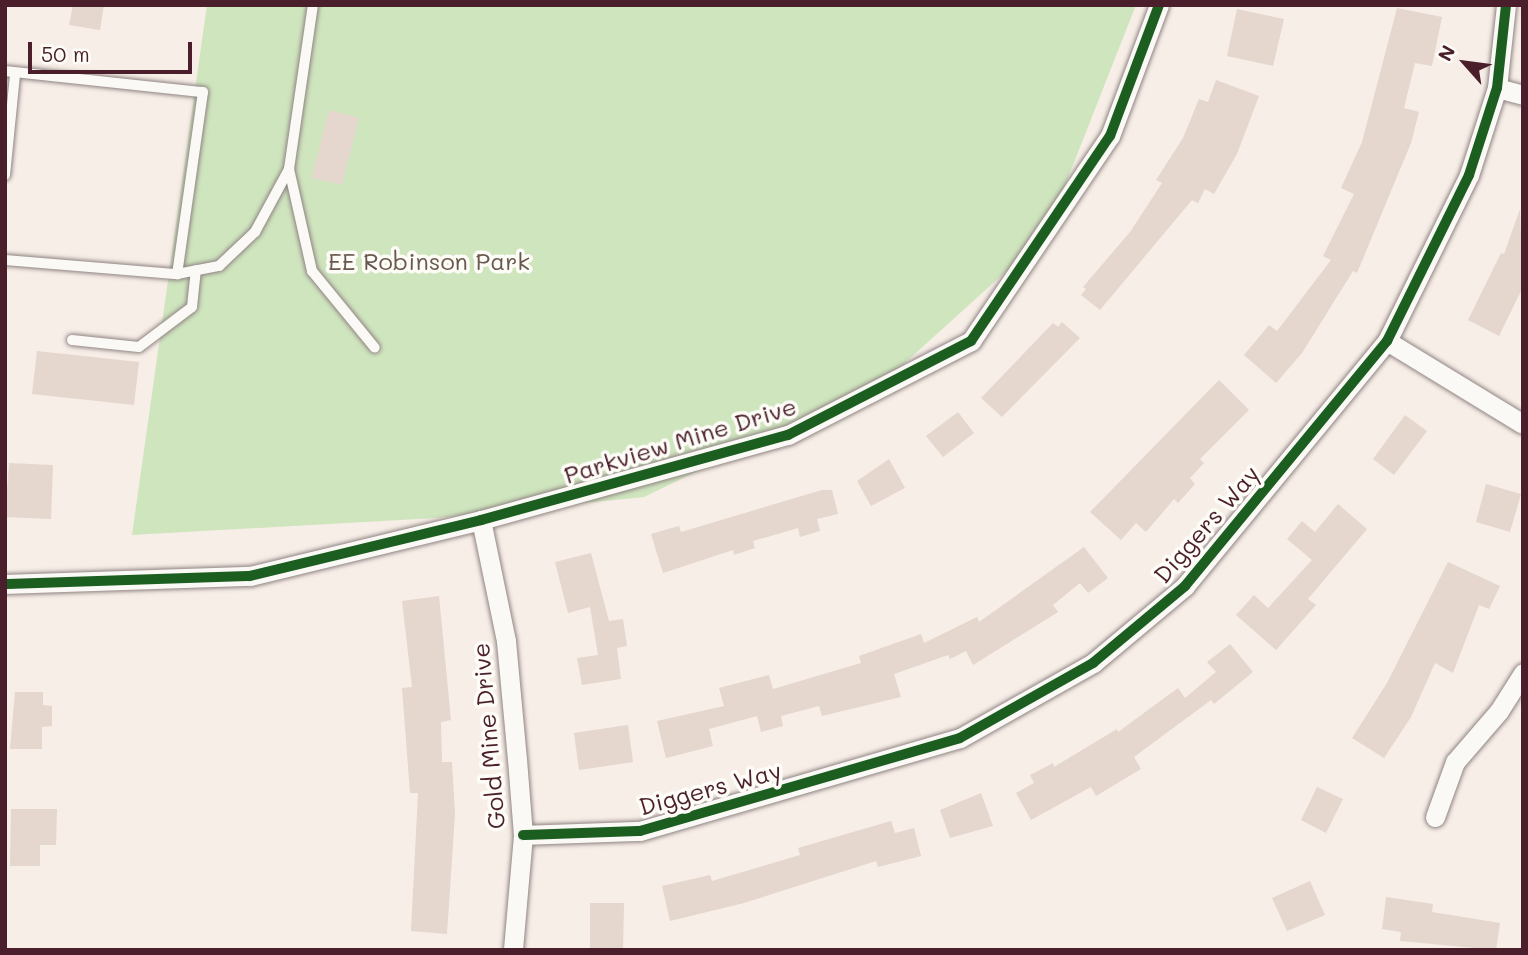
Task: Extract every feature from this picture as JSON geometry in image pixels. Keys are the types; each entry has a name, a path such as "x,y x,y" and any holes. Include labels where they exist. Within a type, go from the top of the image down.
{"street":[{"name":"Parkview Mine Drive","path":"5,584 250,576 481,520 788,435 971,341 1110,136 1159,5"},
{"name":"Diggers Way","path":"523,835 640,831 960,738 1093,663 1185,586 1387,341 1469,175 1497,88 1506,5"},
{"path":"1497,88 1523,95"},
{"path":"1387,341 1523,424"},
{"name":"Gold Mine Drive","path":"481,520 506,641 523,835 513,950"},
{"path":"1435,817 1455,762 1499,711 1523,673"}],"lane":[{"path":"5,260 177,274 219,266 256,232 289,169 313,5"},
{"path":"5,175 10,73 203,93 177,274"},
{"path":"289,169 312,271 374,348"},
{"path":"72,340 139,347 192,307 196,270"}],"green space":[{"name":"EE Robinson Park","path":"207,5 1136,5 1045,236 886,380 644,497 436,518 132,535"}],"building":[{"path":"73,5 104,5 100,30 69,25"},
{"path":"1397,8 1442,17 1432,66 1415,63 1404,108 1419,112 1411,143 1357,273 1353,271 1302,353 1276,383 1244,355 1269,325 1277,331 1331,260 1323,256 1354,194 1341,188 1362,142"},
{"path":"1237,9 1284,19 1273,66 1227,56"},
{"path":"1216,80 1259,96 1237,154 1214,194 1205,189 1198,203 1192,200 1100,310 1081,295 1086,289 1083,287 1130,232 1162,183 1156,180 1183,138 1199,99 1208,102"},
{"path":"329,110 359,118 342,185 312,178"},
{"path":"1520,209 1523,287 1499,336 1468,320 1501,253 1504,254"},
{"path":"1062,322 1080,338 1002,417 981,398 1053,323 1058,327"},
{"path":"37,351 139,362 134,405 32,394"},
{"path":"1219,380 1249,410 1200,459 1204,463 1190,478 1195,484 1178,503 1174,499 1146,532 1136,523 1121,540 1090,512"},
{"path":"958,412 974,433 943,457 926,436"},
{"path":"1405,415 1427,431 1394,475 1373,459"},
{"path":"889,459 905,488 871,506 857,481"},
{"path":"9,463 53,465 51,519 5,517"},
{"path":"1486,484 1521,494 1510,532 1476,522"},
{"path":"822,490 832,490 838,514 817,519 820,531 800,537 798,528 753,541 755,548 734,555 733,550 663,573 651,534 679,526 681,532"},
{"path":"1338,504 1367,529 1308,599 1316,605 1276,650 1236,615 1254,595 1268,608 1312,560 1287,539 1302,521 1315,532"},
{"path":"1084,547 1108,578 1088,593 1080,583 1053,605 1058,612 973,665 966,651 950,659 948,655 894,674 901,697 822,716 819,706 781,716 783,726 761,732 757,716 709,729 713,746 666,758 657,721 724,706 719,688 769,675 773,689 861,663 859,656 921,634 924,643 977,617 979,622"},
{"path":"591,553 609,621 623,619 627,646 617,648 621,679 582,685 577,658 598,655 590,607 568,613 555,562"},
{"path":"1448,562 1500,586 1489,609 1479,605 1453,673 1435,663 1411,717 1384,758 1352,738 1387,683"},
{"path":"439,596 451,720 441,722 442,762 452,762 455,814 447,934 411,931 418,793 410,793 402,688 412,687 402,601"},
{"path":"1230,644 1253,672 1214,704 1211,700 1134,757 1141,769 1096,796 1091,787 1031,820 1016,793 1034,783 1030,775 1053,763 1054,767 1117,729 1118,732 1178,688 1185,698 1216,672 1207,662"},
{"path":"15,692 43,692 43,705 52,706 52,726 42,727 42,749 10,749"},
{"path":"628,725 633,762 579,770 574,733"},
{"path":"1317,787 1343,799 1326,833 1301,820"},
{"path":"981,793 993,826 950,838 940,810"},
{"path":"11,809 57,809 56,845 40,845 40,866 10,866"},
{"path":"891,821 895,833 914,828 921,856 878,867 876,861 744,903 670,921 662,886 710,875 712,881 800,855 798,848"},
{"path":"1310,881 1325,915 1287,931 1272,898"},
{"path":"1386,897 1433,904 1432,912 1500,923 1496,950 1400,941 1401,932 1382,929"},
{"path":"590,903 624,903 623,950 590,950"}],"cycle path":[{"path":"5,584 250,576 481,520 788,435 971,341 1110,136 1159,5"},
{"path":"523,835 640,831 960,738 1093,663 1185,586 1387,341 1469,175 1497,88 1506,5"}]}
